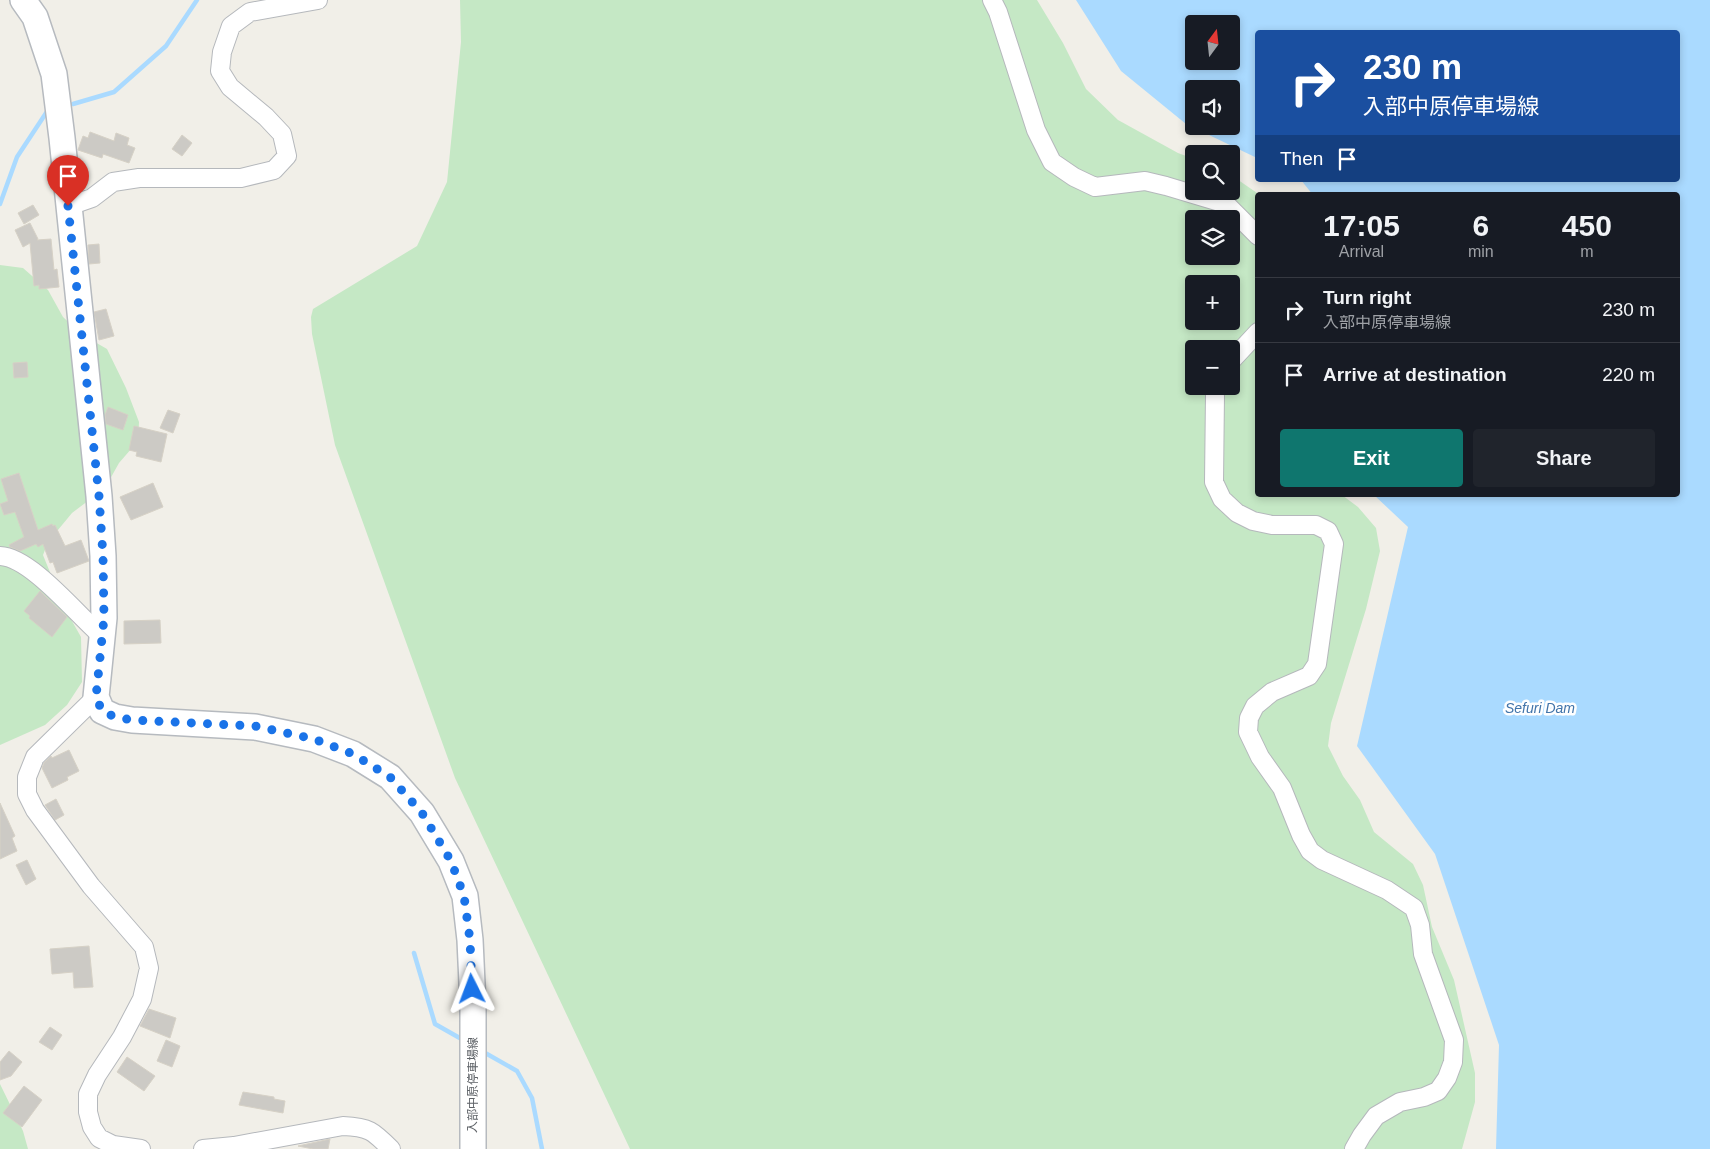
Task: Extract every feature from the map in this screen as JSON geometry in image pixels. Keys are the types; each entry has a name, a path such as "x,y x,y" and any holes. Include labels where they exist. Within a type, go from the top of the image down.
{"main road":[{"path":"23,0 35,17 54,74 62,138 99,496 103,556 103,637 96,697"},
{"name":"入部中原停車場線","path":"96,697 102,711 115,717 132,720 255,726 314,739 353,754 390,777 422,813 451,861 464,896 470,940 473,1005 473,1149"}],"street":[{"path":"68,206 92,198 113,182 139,178 241,178 274,170 287,156 282,134 266,117 230,87 220,71 222,52 231,26 250,12 318,0"},
{"path":"992,0 1004,29 1036,130 1052,162 1095,188 1145,182 1166,186 1226,204 1255,233"},
{"path":"1240,351 1255,335"},
{"path":"1215,395 1214,482 1222,499 1236,513 1253,521 1272,525 1316,525 1328,531 1334,544 1317,664 1309,676 1272,692 1255,706 1249,718 1248,732 1260,757 1282,788 1301,835 1310,851 1322,860 1387,890 1414,908 1420,925 1423,954 1454,1040 1453,1062 1447,1078 1438,1091 1424,1097 1400,1102 1376,1116 1354,1149"},
{"path":"0,556 9,556 33,572 68,602 87,624 103,637"},
{"path":"96,697 35,757 27,777 27,794 35,810 92,886 144,947 149,968 142,999 88,1094 88,1112 92,1127 99,1138 113,1145 141,1149"},
{"path":"203,1149 234,1146 343,1126 360,1126 375,1133 391,1149"}],"green space":[{"path":"460,0 1037,0 1063,43 1086,89 1118,120 1185,156 1185,200 1240,200 1240,181 1256,192 1255,497 1345,497 1358,507 1376,528 1380,551 1366,609 1331,723 1328,746 1343,776 1360,800 1374,832 1413,864 1423,885 1432,927 1454,980 1475,1073 1475,1102 1462,1149 630,1149 455,778 335,445 312,334 311,317 313,309 417,246 447,182 461,42"},
{"path":"0,265 23,268 48,290 63,317 81,334 107,349 126,388 139,422 138,441 119,463 105,488 72,513 48,542 43,555 64,607 81,637 82,682 67,705 45,725 0,745"},
{"path":"0,1084 23,1131 28,1149 0,1149"}],"water":[{"name":"Sefuri Dam","path":"1076,0 1710,0 1710,1149 1496,1149 1499,1045 1435,854 1357,746 1408,527 1376,497 1680,497 1680,192 1311,192 1303,182 1680,182 1680,30 1255,30 1255,157 1240,150 1240,145 1230,145 1209,135 1240,135 1240,80 1185,80 1185,123 1121,71"}],"building":[{"path":"90,132 114,141 116,133 129,138 127,145 135,148 129,163 103,154 102,158 78,150 83,136 88,138"},
{"path":"182,135 192,143 182,156 172,149"},
{"path":"33,205 39,215 24,224 18,213"},
{"path":"30,223 37,240 51,239 54,270 57,269 59,287 39,289 39,285 34,286 30,243 23,247 15,230"},
{"path":"99,244 100,263 89,264 88,245"},
{"path":"106,309 114,336 99,340 94,312"},
{"path":"27,362 28,377 14,378 13,363"},
{"path":"108,407 128,415 123,430 106,424 105,415"},
{"path":"168,410 180,414 173,433 160,428"},
{"path":"134,426 167,434 161,462 136,456 137,452 129,450"},
{"path":"19,473 38,530 52,524 53,526 55,525 65,546 81,540 89,561 57,573 53,562 50,563 43,544 38,547 36,544 20,551 10,547 9,545 24,537 15,512 4,515 0,504 8,501 1,479"},
{"path":"153,483 163,507 131,520 120,497"},
{"path":"40,591 67,617 52,637 29,618 30,616 24,611"},
{"path":"160,620 161,643 124,644 124,621"},
{"path":"69,750 79,771 67,777 68,780 52,788 42,768 44,763 51,756 52,758"},
{"path":"56,799 64,815 55,820 45,805"},
{"path":"0,803 15,836 12,838 17,851 0,859"},
{"path":"27,860 36,879 26,885 16,865"},
{"path":"89,946 93,987 74,988 73,972 52,974 50,949"},
{"path":"149,1009 176,1018 170,1038 140,1026"},
{"path":"50,1027 62,1035 52,1050 39,1042"},
{"path":"166,1040 180,1046 172,1067 157,1061"},
{"path":"9,1051 22,1062 11,1076 0,1080 0,1062"},
{"path":"127,1057 155,1076 144,1091 117,1072"},
{"path":"24,1086 42,1100 22,1127 3,1113"},
{"path":"243,1092 274,1097 274,1099 285,1101 283,1113 239,1105"},
{"path":"330,1139 328,1149 298,1146"}],"waterway":[{"path":"73,104 114,92 166,46 197,0"},
{"path":"0,204 17,157 48,110"},
{"path":"414,953 435,1024 465,1041"},
{"path":"480,1050 517,1071 532,1098 542,1149"}],"route":[{"path":"68,206 99,496 103,556 104,618 96,697 102,711 115,717 132,720 255,726 314,739 353,754 390,777 422,813 451,861 464,896 470,940 472,989"}]}
